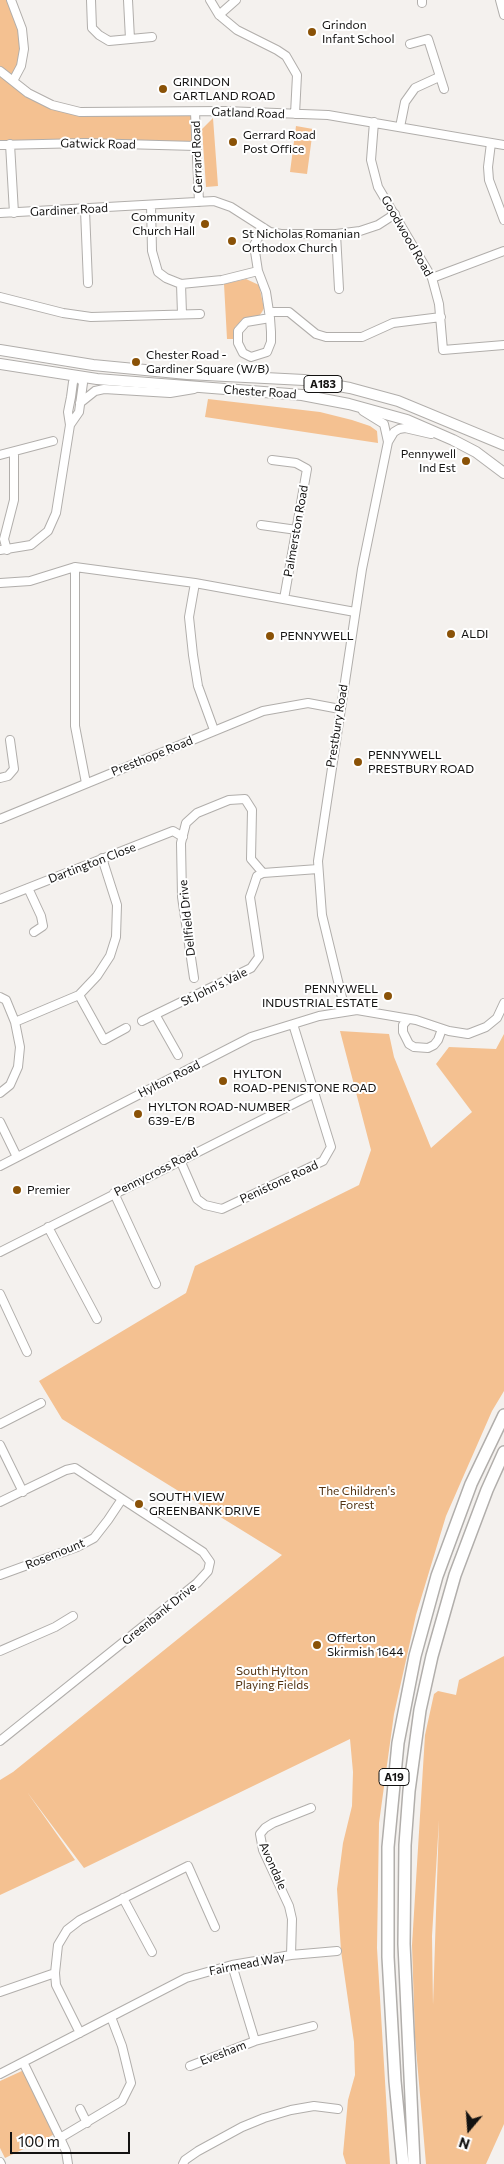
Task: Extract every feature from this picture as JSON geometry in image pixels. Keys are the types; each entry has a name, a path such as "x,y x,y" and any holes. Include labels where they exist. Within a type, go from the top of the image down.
{"highway":[{"name":"A19","path":"408,2160 395,2081 388,1957 388,1847 398,1743 415,1656 436,1576 471,1484 504,1415"},
{"name":"A19","path":"408,2160 404,1944 405,1845 414,1754 420,1710 432,1656 455,1575 487,1490 504,1452"}],"main road":[{"name":"Chester Road","path":"0,350 80,362 187,374 304,380 350,388 398,401 504,445"},
{"path":"78,376 80,362"},
{"name":"Chester Road","path":"0,364 78,376 198,388 302,395 349,404 407,420 453,440 476,452 504,474"}],"street":[{"path":"11,0 22,29 24,48 21,66 13,81"},
{"path":"91,0 92,28 99,36 109,40 152,37"},
{"path":"128,0 130,39"},
{"path":"210,0 219,15 237,30 278,50 286,56 297,75 296,114"},
{"path":"219,15 236,0"},
{"path":"500,0 504,15"},
{"path":"410,44 428,39 444,89"},
{"name":"Gatland Road","path":"0,71 28,93 52,105 80,112 328,115 504,145"},
{"path":"400,126 405,102 415,88 439,77"},
{"name":"Gerrard Road","path":"195,112 199,202"},
{"name":"Goodwood Road","path":"374,122 371,160 378,187 432,278 441,317 443,350 504,345"},
{"name":"Gatwick Road","path":"0,145 85,143 196,146"},
{"path":"491,143 488,167 489,180 504,220"},
{"path":"10,144 14,213"},
{"name":"Gardiner Road","path":"0,213 85,210 214,201 231,206 264,228 281,234 336,234 360,231 378,225 395,214"},
{"path":"151,205 152,251 158,272 166,278 181,284 222,280 258,271"},
{"path":"85,210 88,283"},
{"path":"264,228 254,245 258,271 266,292 269,315 271,342 267,352 251,357 243,353 238,343 238,331 246,322 269,315 289,312 316,334 326,337 362,337 393,323 441,317"},
{"path":"336,234 339,290"},
{"path":"432,278 504,251"},
{"path":"181,284 182,314"},
{"path":"0,297 63,313 91,317 200,314"},
{"path":"14,453 14,500 4,539 4,550 31,545 48,531 56,513 70,425 68,412 73,382 78,376 83,383 79,412 70,425"},
{"path":"80,403 95,391 104,389 170,393 198,388"},
{"path":"349,404 379,419 384,424 388,442"},
{"path":"388,442 394,432 405,428 453,440"},
{"path":"0,455 54,442"},
{"name":"Prestbury Road","path":"345,1010 322,915 318,861 355,612 388,442"},
{"name":"Palmerston Road","path":"272,460 296,463 307,469 284,599"},
{"path":"261,525 297,530"},
{"path":"0,583 30,582 75,567 195,583 355,612"},
{"path":"75,567 75,726 86,783"},
{"path":"195,583 189,617 193,655 198,686 214,730"},
{"name":"Presthope Road","path":"0,819 264,711 308,703 340,709"},
{"path":"0,778 8,776 14,769 10,740"},
{"name":"Dellfield Drive","path":"194,978 182,897 183,837 186,823 197,813 229,800 245,799 252,810 251,859 263,873"},
{"name":"Dartington Close","path":"0,899 173,831 183,837"},
{"path":"15,1022 79,995 104,966 116,937 117,905 102,858"},
{"path":"263,873 318,869"},
{"name":"St John's Vale","path":"142,1021 156,1016 251,968 259,957 250,896 257,876 263,873"},
{"path":"28,888 41,916 43,926 34,932"},
{"path":"79,995 104,1040 126,1028"},
{"path":"0,997 6,1000 15,1022 20,1046 18,1068 10,1085 0,1092"},
{"path":"345,1010 357,1010 408,1019 468,1034 486,1027 497,1018 504,1002"},
{"name":"Hylton Road","path":"0,1166 251,1037 345,1010"},
{"path":"156,1016 178,1056"},
{"path":"408,1019 403,1025 403,1032 409,1044 414,1047 428,1048 434,1045 442,1028"},
{"name":"Penistone Road","path":"180,1160 197,1199 205,1205 222,1209 323,1161 331,1147 313,1094 293,1024"},
{"name":"Pennycross Road","path":"0,1252 313,1094"},
{"path":"0,1122 17,1157"},
{"path":"114,1193 156,1284"},
{"path":"48,1227 97,1319"},
{"path":"0,1294 27,1352"},
{"path":"0,1424 41,1403"},
{"path":"0,1445 23,1492"},
{"name":"Greenbank Drive","path":"0,1502 66,1470 76,1468 203,1552 210,1562 208,1571 197,1583 0,1741"},
{"name":"Rosemount","path":"0,1575 77,1547 94,1538 122,1499"},
{"path":"0,1650 55,1627 73,1616"},
{"name":"Avondale","path":"291,1955 292,1919 289,1906 263,1850 260,1834 265,1828 311,1808"},
{"path":"80,2033 56,1985 55,1973 58,1945 67,1930 80,1920 188,1866 215,1927"},
{"path":"123,1898 152,1952"},
{"name":"Fairmead Way","path":"0,2074 186,1978 232,1965 291,1955 337,1951"},
{"name":"Evesham","path":"232,1965 255,2041"},
{"path":"0,1992 55,1973"},
{"path":"60,2138 122,2101 131,2083 122,2046 111,2017"},
{"name":"Evesham","path":"190,2066 255,2041 313,2026"},
{"path":"23,2062 66,2151 68,2164"},
{"path":"183,2164 185,2160 198,2151 242,2127 264,2118 314,2106 338,2109"},
{"path":"80,2109 87,2123"}],"green space":[{"path":"0,0 11,0 24,49 13,81 28,93 80,112 195,112 196,146 0,145"},
{"path":"213,118 218,186 206,187 202,129"},
{"path":"296,126 313,129 307,174 290,172"},
{"path":"246,279 259,285 264,308 259,316 240,322 235,327 234,339 227,339 224,284"},
{"path":"208,399 320,412 352,420 370,426 377,431 378,443 205,417"},
{"path":"340,1031 389,1034 394,1057 431,1148 472,1112 436,1064 449,1047 496,1049 504,1034 504,1391 492,1411 446,1516 416,1615 394,1714 379,1823 377,1948 390,2164 346,2164 343,2154 348,2100 355,2075 354,2042 341,1951 337,1889 343,1843 352,1806 353,1772 350,1739 84,1868 27,1792 75,1860 0,1895 0,1780 13,1772 282,1555 62,1419 39,1381 186,1293 195,1266 359,1185 371,1150"},
{"path":"504,1656 504,2124 486,2164 426,2164 415,2037 412,1945 425,1735 434,1694 438,1691 456,1695 459,1680","holes":["439,1820 433,2005 432,1936"]},
{"path":"24,2070 55,2134 5,2158 0,2148 0,2081"}],"place":[{"name":"Grindon Infant School","path":"312,32"},
{"name":"GRINDON GARTLAND ROAD","path":"163,89"},
{"name":"Gerrard Road Post Office","path":"233,142"},
{"name":"Community Church Hall","path":"205,224"},
{"name":"St Nicholas Romanian Orthodox Church","path":"232,241"},
{"name":"Chester Road - Gardiner Square (W/B)","path":"136,362"},
{"name":"Pennywell Ind Est","path":"466,461"},
{"name":"ALDI","path":"451,634"},
{"name":"PENNYWELL","path":"270,636"},
{"name":"PENNYWELL PRESTBURY ROAD","path":"358,762"},
{"name":"PENNYWELL INDUSTRIAL ESTATE","path":"388,996"},
{"name":"HYLTON ROAD-PENISTONE ROAD","path":"223,1081"},
{"name":"HYLTON ROAD-NUMBER 639-E/B","path":"138,1114"},
{"name":"Premier","path":"17,1190"},
{"name":"SOUTH VIEW GREENBANK DRIVE","path":"139,1504"},
{"name":"Offerton Skirmish 1644","path":"317,1645"}],"park label":[{"name":"The Children's Forest","path":"357,1498"},
{"name":"South Hylton Playing Fields","path":"272,1678"}]}
